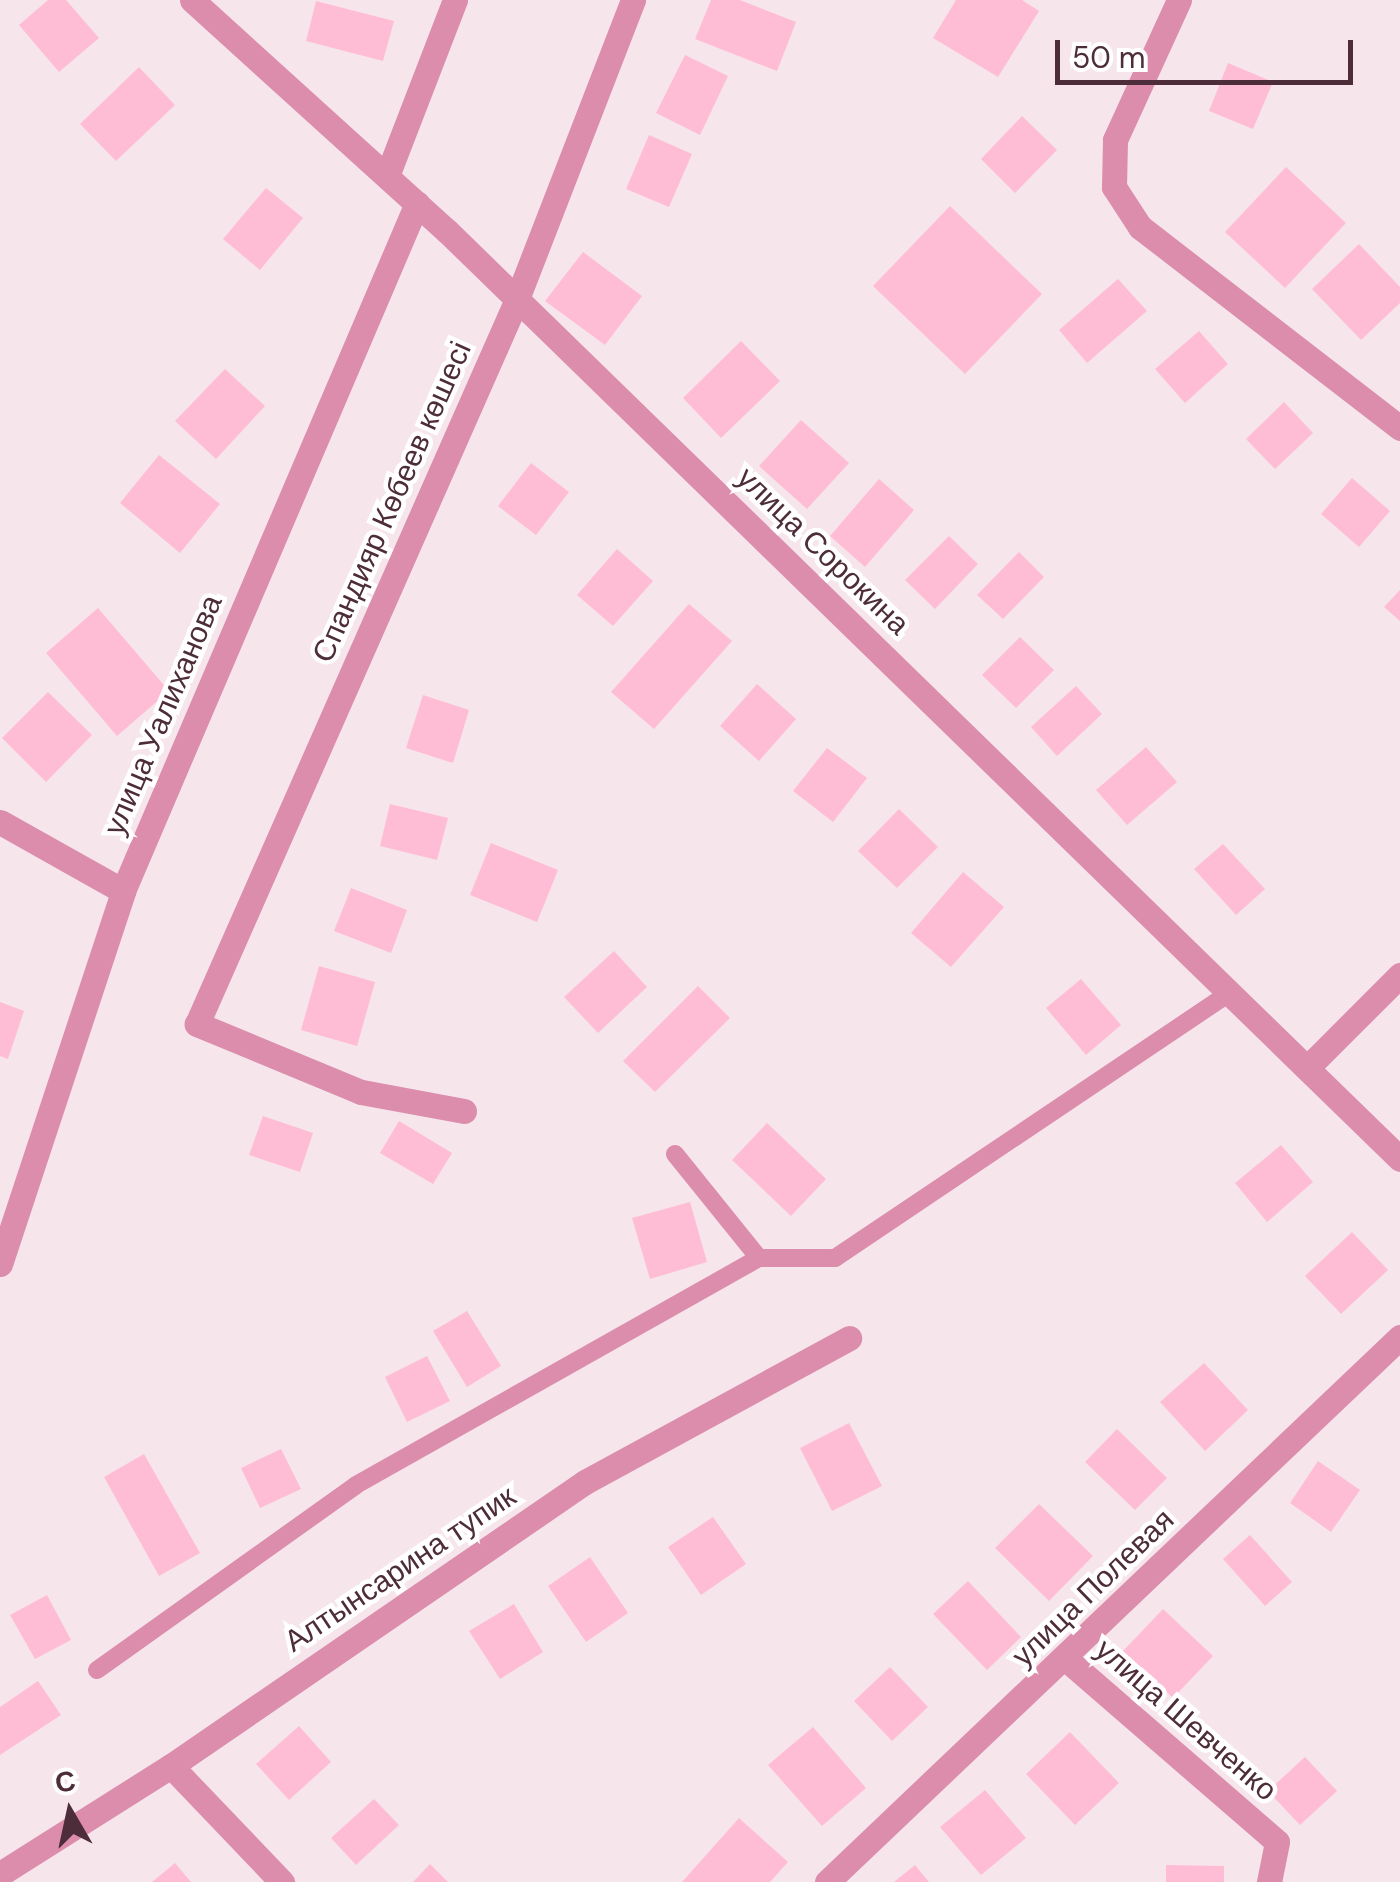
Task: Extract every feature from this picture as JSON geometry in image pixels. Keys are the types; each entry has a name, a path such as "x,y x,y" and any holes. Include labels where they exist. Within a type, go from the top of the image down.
{"street":[{"name":"улица Сорокина","path":"192,0 417,203 1400,1159"},
{"path":"387,176 455,0"},
{"name":"Спандияр Көбеев көшесі","path":"464,1111 360,1092 197,1024 517,299 633,0"},
{"path":"1179,0 1115,140 1114,187 1140,227 1400,428"},
{"name":"улица Уалиханова","path":"0,1264 124,891 417,203"},
{"path":"0,822 124,891"},
{"path":"1306,1068 1400,975"},
{"name":"улица Полевая","path":"827,1882 1066,1659 1400,1337"},
{"name":"Алтынсарина тупик","path":"0,1874 171,1766 585,1482 849,1338"},
{"name":"улица Шевченко","path":"1066,1659 1277,1842 1269,1882"},
{"path":"171,1766 282,1882"}],"lane":[{"path":"97,1670 356,1485 759,1258 835,1258 1230,993"},
{"path":"675,1154 759,1258"}],"building":[{"path":"48,0 66,0 99,38 59,72 19,25"},
{"path":"711,0 740,0 796,22 777,71 695,39"},
{"path":"956,0 1022,0 1039,11 998,77 933,38"},
{"path":"316,1 394,21 383,61 306,41"},
{"path":"685,55 728,76 700,135 656,113"},
{"path":"1228,63 1273,82 1253,129 1209,111"},
{"path":"139,67 175,105 116,161 80,124"},
{"path":"1022,116 1057,150 1015,193 981,159"},
{"path":"649,135 692,154 669,207 626,189"},
{"path":"1286,167 1346,223 1285,288 1225,232"},
{"path":"266,188 303,218 260,270 223,239"},
{"path":"950,206 1042,294 965,374 873,286"},
{"path":"1359,244 1400,287 1400,303 1361,340 1312,289"},
{"path":"583,252 642,296 605,345 545,301"},
{"path":"1118,279 1147,311 1087,363 1059,330"},
{"path":"1199,331 1228,364 1185,403 1155,369"},
{"path":"741,341 780,381 721,438 683,398"},
{"path":"225,369 265,406 216,459 175,421"},
{"path":"1284,402 1313,433 1275,469 1246,439"},
{"path":"801,420 849,463 807,509 759,466"},
{"path":"159,455 220,504 180,553 120,503"},
{"path":"531,463 569,492 536,535 498,506"},
{"path":"1352,478 1390,511 1359,547 1321,514"},
{"path":"879,479 914,510 865,567 830,536"},
{"path":"949,536 978,564 935,609 905,580"},
{"path":"617,549 653,581 613,626 577,595"},
{"path":"1019,552 1044,577 1003,619 977,595"},
{"path":"1400,590 1400,621 1384,607"},
{"path":"689,604 732,641 654,729 611,692"},
{"path":"98,608 169,691 117,736 46,653"},
{"path":"1020,637 1054,670 1016,708 982,675"},
{"path":"757,684 796,719 759,761 720,726"},
{"path":"1076,686 1102,714 1057,756 1031,727"},
{"path":"48,692 92,735 46,782 2,738"},
{"path":"423,695 469,710 453,763 406,748"},
{"path":"1146,747 1177,782 1127,825 1096,790"},
{"path":"827,748 867,778 833,822 793,791"},
{"path":"390,804 448,818 437,860 380,846"},
{"path":"899,809 938,847 897,888 858,851"},
{"path":"491,843 558,870 537,922 470,895"},
{"path":"1223,844 1265,889 1236,915 1194,869"},
{"path":"963,872 1004,907 951,967 911,933"},
{"path":"351,888 407,910 391,953 334,931"},
{"path":"614,951 647,987 598,1033 564,997"},
{"path":"319,966 375,982 357,1046 301,1030"},
{"path":"1081,979 1121,1025 1086,1055 1046,1008"},
{"path":"698,986 730,1018 655,1092 623,1061"},
{"path":"0,1002 24,1011 8,1059 0,1056"},
{"path":"263,1116 313,1133 300,1172 249,1155"},
{"path":"399,1121 452,1153 433,1184 380,1153"},
{"path":"767,1123 826,1179 791,1216 732,1160"},
{"path":"1281,1145 1313,1182 1267,1222 1235,1183"},
{"path":"690,1202 707,1262 650,1279 632,1218"},
{"path":"1352,1232 1388,1270 1341,1314 1305,1276"},
{"path":"467,1311 501,1366 467,1387 433,1331"},
{"path":"427,1356 450,1401 407,1422 385,1377"},
{"path":"1204,1363 1248,1410 1205,1451 1160,1402"},
{"path":"849,1423 882,1486 832,1511 800,1448"},
{"path":"1117,1429 1167,1478 1135,1510 1085,1462"},
{"path":"281,1449 301,1489 260,1508 241,1468"},
{"path":"144,1454 200,1553 159,1576 104,1477"},
{"path":"1318,1461 1360,1490 1331,1532 1290,1503"},
{"path":"1039,1504 1093,1556 1049,1601 995,1548"},
{"path":"713,1517 746,1564 701,1595 668,1547"},
{"path":"1250,1535 1292,1582 1265,1606 1223,1559"},
{"path":"590,1557 628,1613 586,1642 548,1586"},
{"path":"968,1581 1021,1637 987,1670 933,1614"},
{"path":"47,1595 71,1640 35,1659 10,1615"},
{"path":"514,1604 543,1652 500,1679 469,1631"},
{"path":"1163,1609 1213,1656 1173,1698 1123,1651"},
{"path":"890,1667 928,1707 892,1741 854,1701"},
{"path":"38,1681 61,1715 0,1755 0,1707"},
{"path":"299,1726 331,1762 289,1800 256,1764"},
{"path":"813,1727 866,1788 822,1826 768,1765"},
{"path":"1070,1732 1119,1783 1075,1825 1026,1774"},
{"path":"1305,1757 1337,1791 1300,1825 1268,1791"},
{"path":"985,1790 1026,1838 981,1875 940,1827"},
{"path":"374,1799 399,1825 356,1865 331,1838"},
{"path":"739,1818 788,1862 770,1882 682,1882"},
{"path":"175,1863 191,1882 152,1882"},
{"path":"430,1864 448,1882 413,1882"},
{"path":"915,1865 929,1882 894,1882"},
{"path":"1166,1865 1224,1866 1224,1882 1166,1882"}]}
